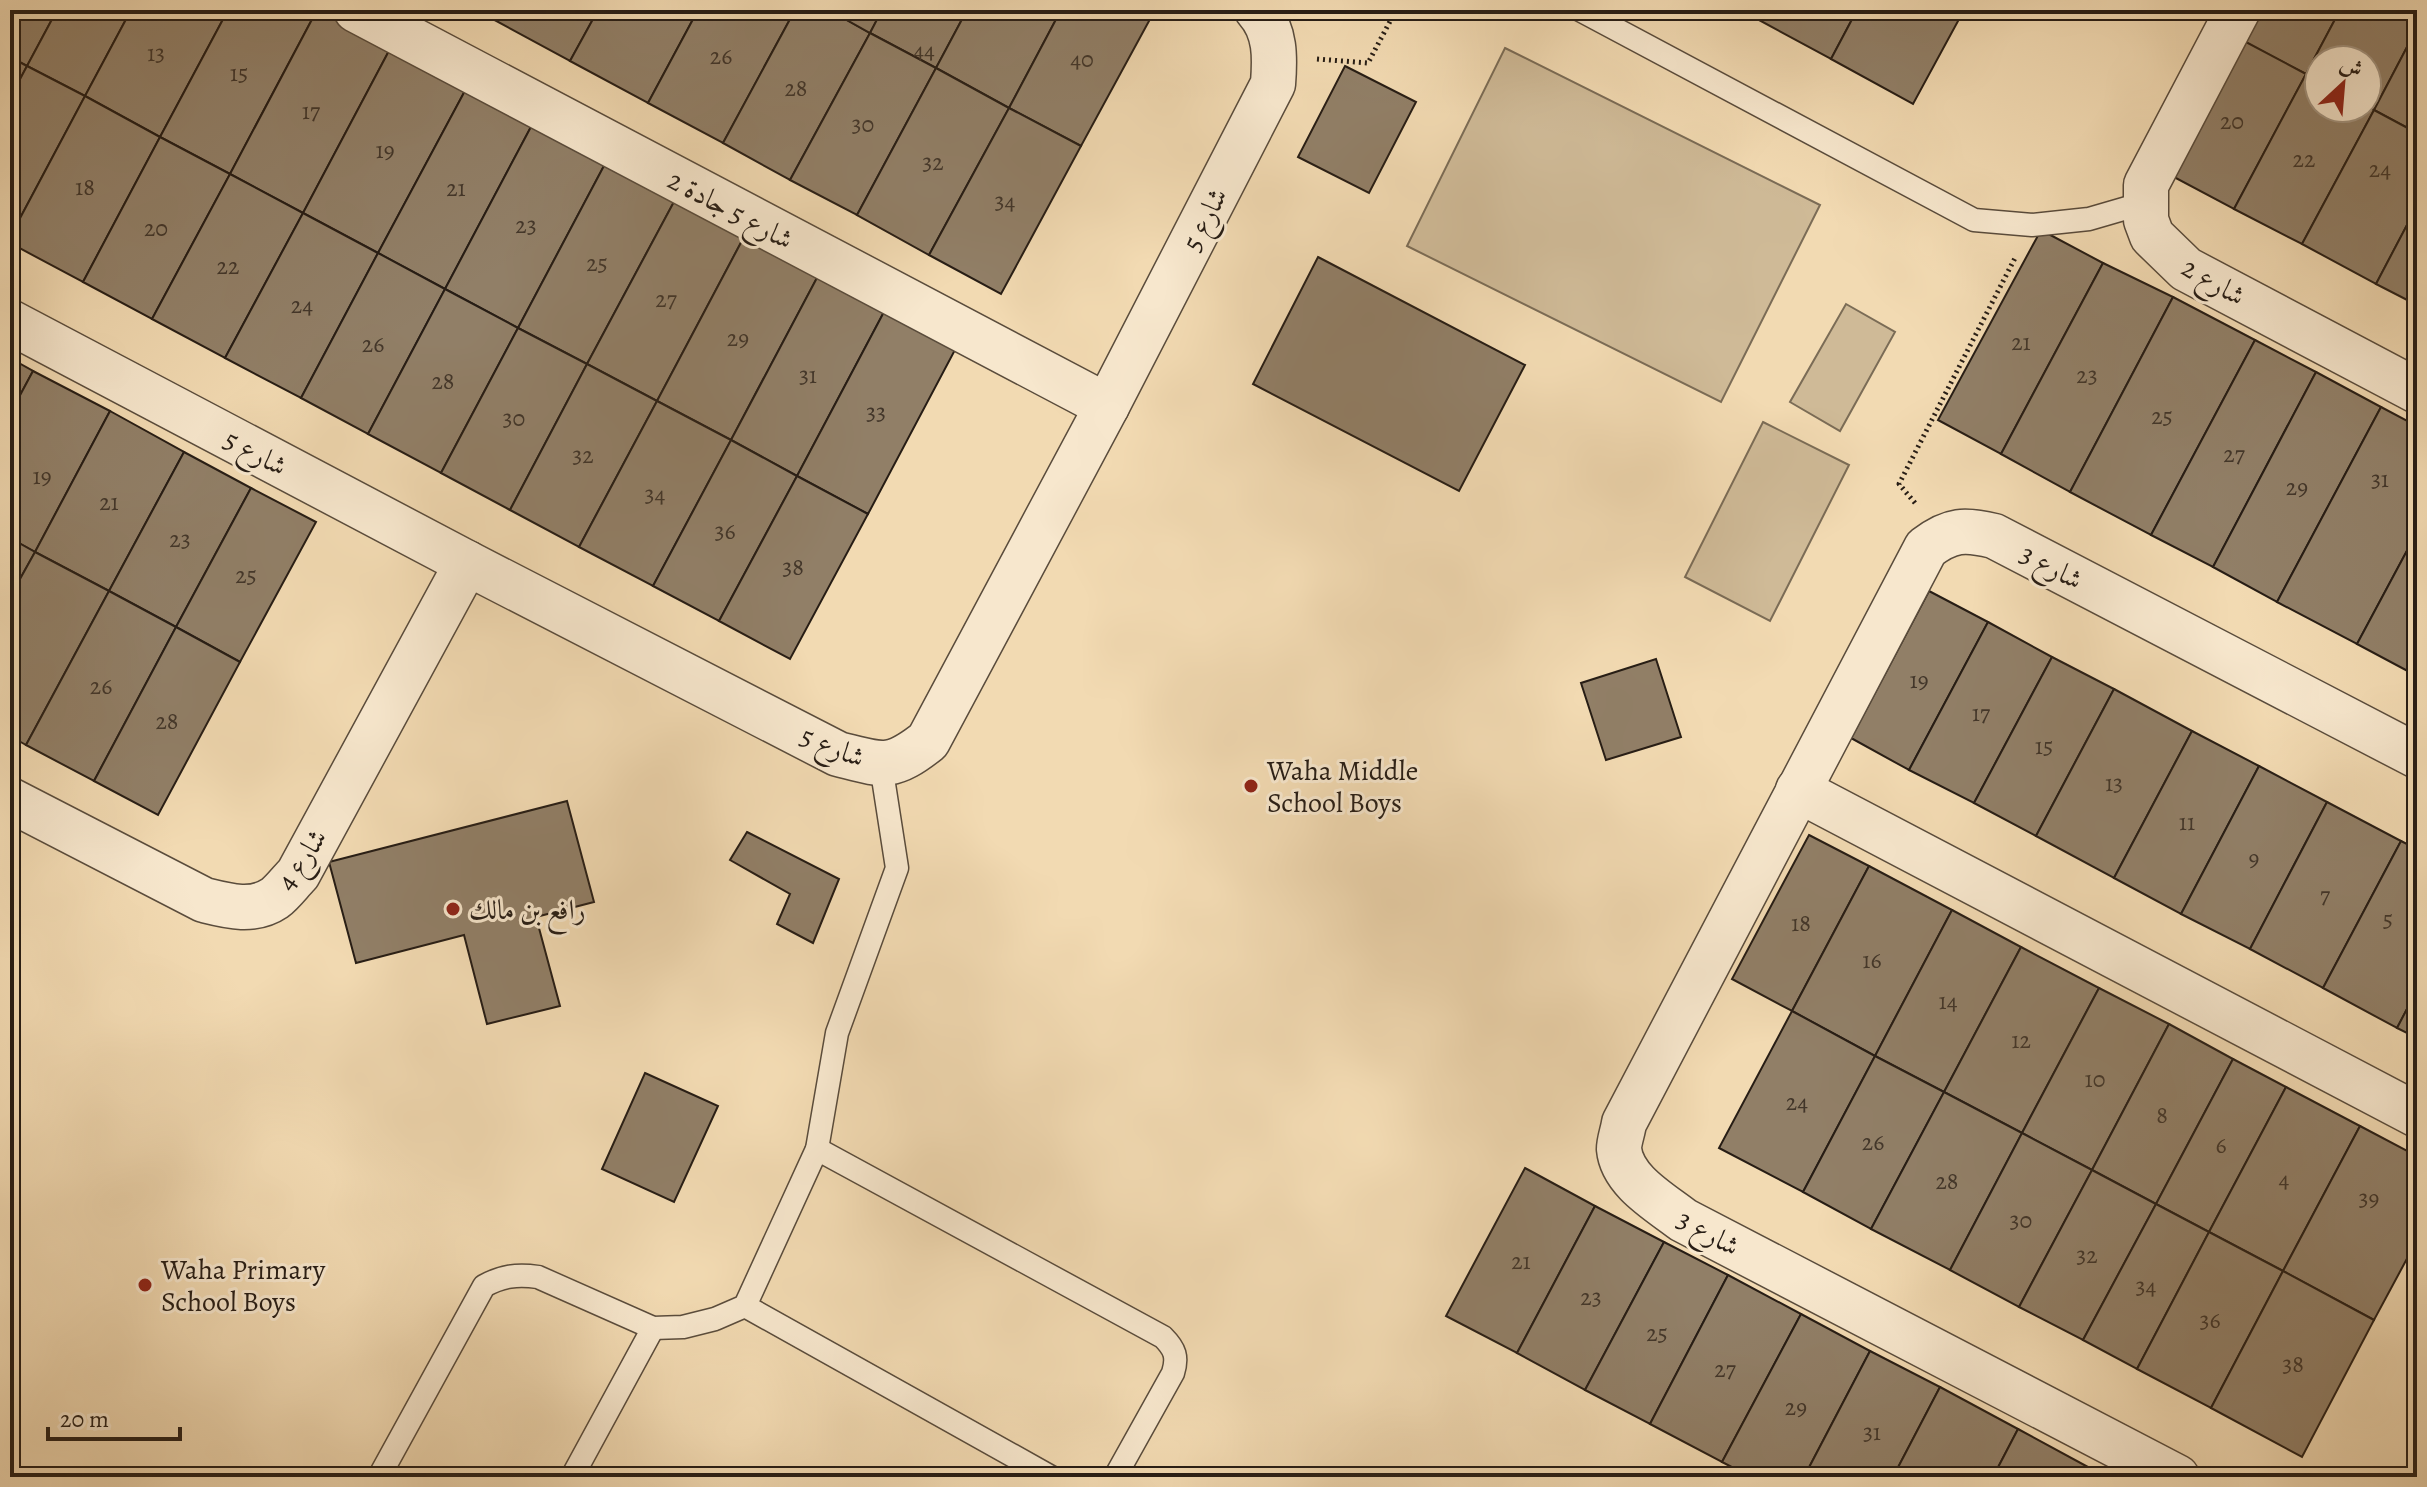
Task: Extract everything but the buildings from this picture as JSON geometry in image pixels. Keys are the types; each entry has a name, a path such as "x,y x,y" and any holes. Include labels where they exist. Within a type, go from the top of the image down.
{"street":[{"name":"شارع 5 جادة 2","path":"356,10 1107,406"},
{"path":"1257,10 1270,33 1275,55"},
{"path":"2144,203 2146,185 2238,10"},
{"name":"شارع 5","path":"10,322 838,754 881,765 908,757 928,741 1107,406 1273,84 1275,55"},
{"name":"شارع 2","path":"2144,203 2152,236 2186,269 2417,391"},
{"name":"شارع 3","path":"2177,1477 1683,1220 1651,1196 1628,1172 1619,1148 1624,1123 1926,548 1942,536 1975,531 1994,536 2417,756"},
{"name":"شارع 4","path":"10,800 204,900 233,907 253,907 275,898 298,874 467,563"},
{"path":"1798,790 2417,1115"}],"lane":[{"path":"1580,10 1974,220 2032,225 2089,219 2144,203"},
{"path":"379,1477 484,1286 496,1280 508,1276 538,1277 653,1328 683,1327 715,1319 745,1306 817,1149 837,1033 897,868 881,765"},
{"path":"817,1149 1163,1337 1173,1346 1177,1359 1173,1373 1115,1477"},
{"path":"745,1306 1051,1477"},
{"path":"572,1477 653,1328"}],"path":[{"path":"1275,55 1368,63 1396,10"},
{"path":"1942,536 1899,484 2032,225"}],"shaded area":[{"path":"1505,48 1820,205 1721,402 1407,246"},
{"path":"1846,304 1895,332 1840,431 1790,402"},
{"path":"1763,422 1849,465 1770,621 1685,577"}],"place":[{"name":"Waha Middle School Boys","path":"1251,786"},
{"name":"رافع بن مالك","path":"453,909"},
{"name":"Waha Primary School Boys","path":"145,1285"}]}
